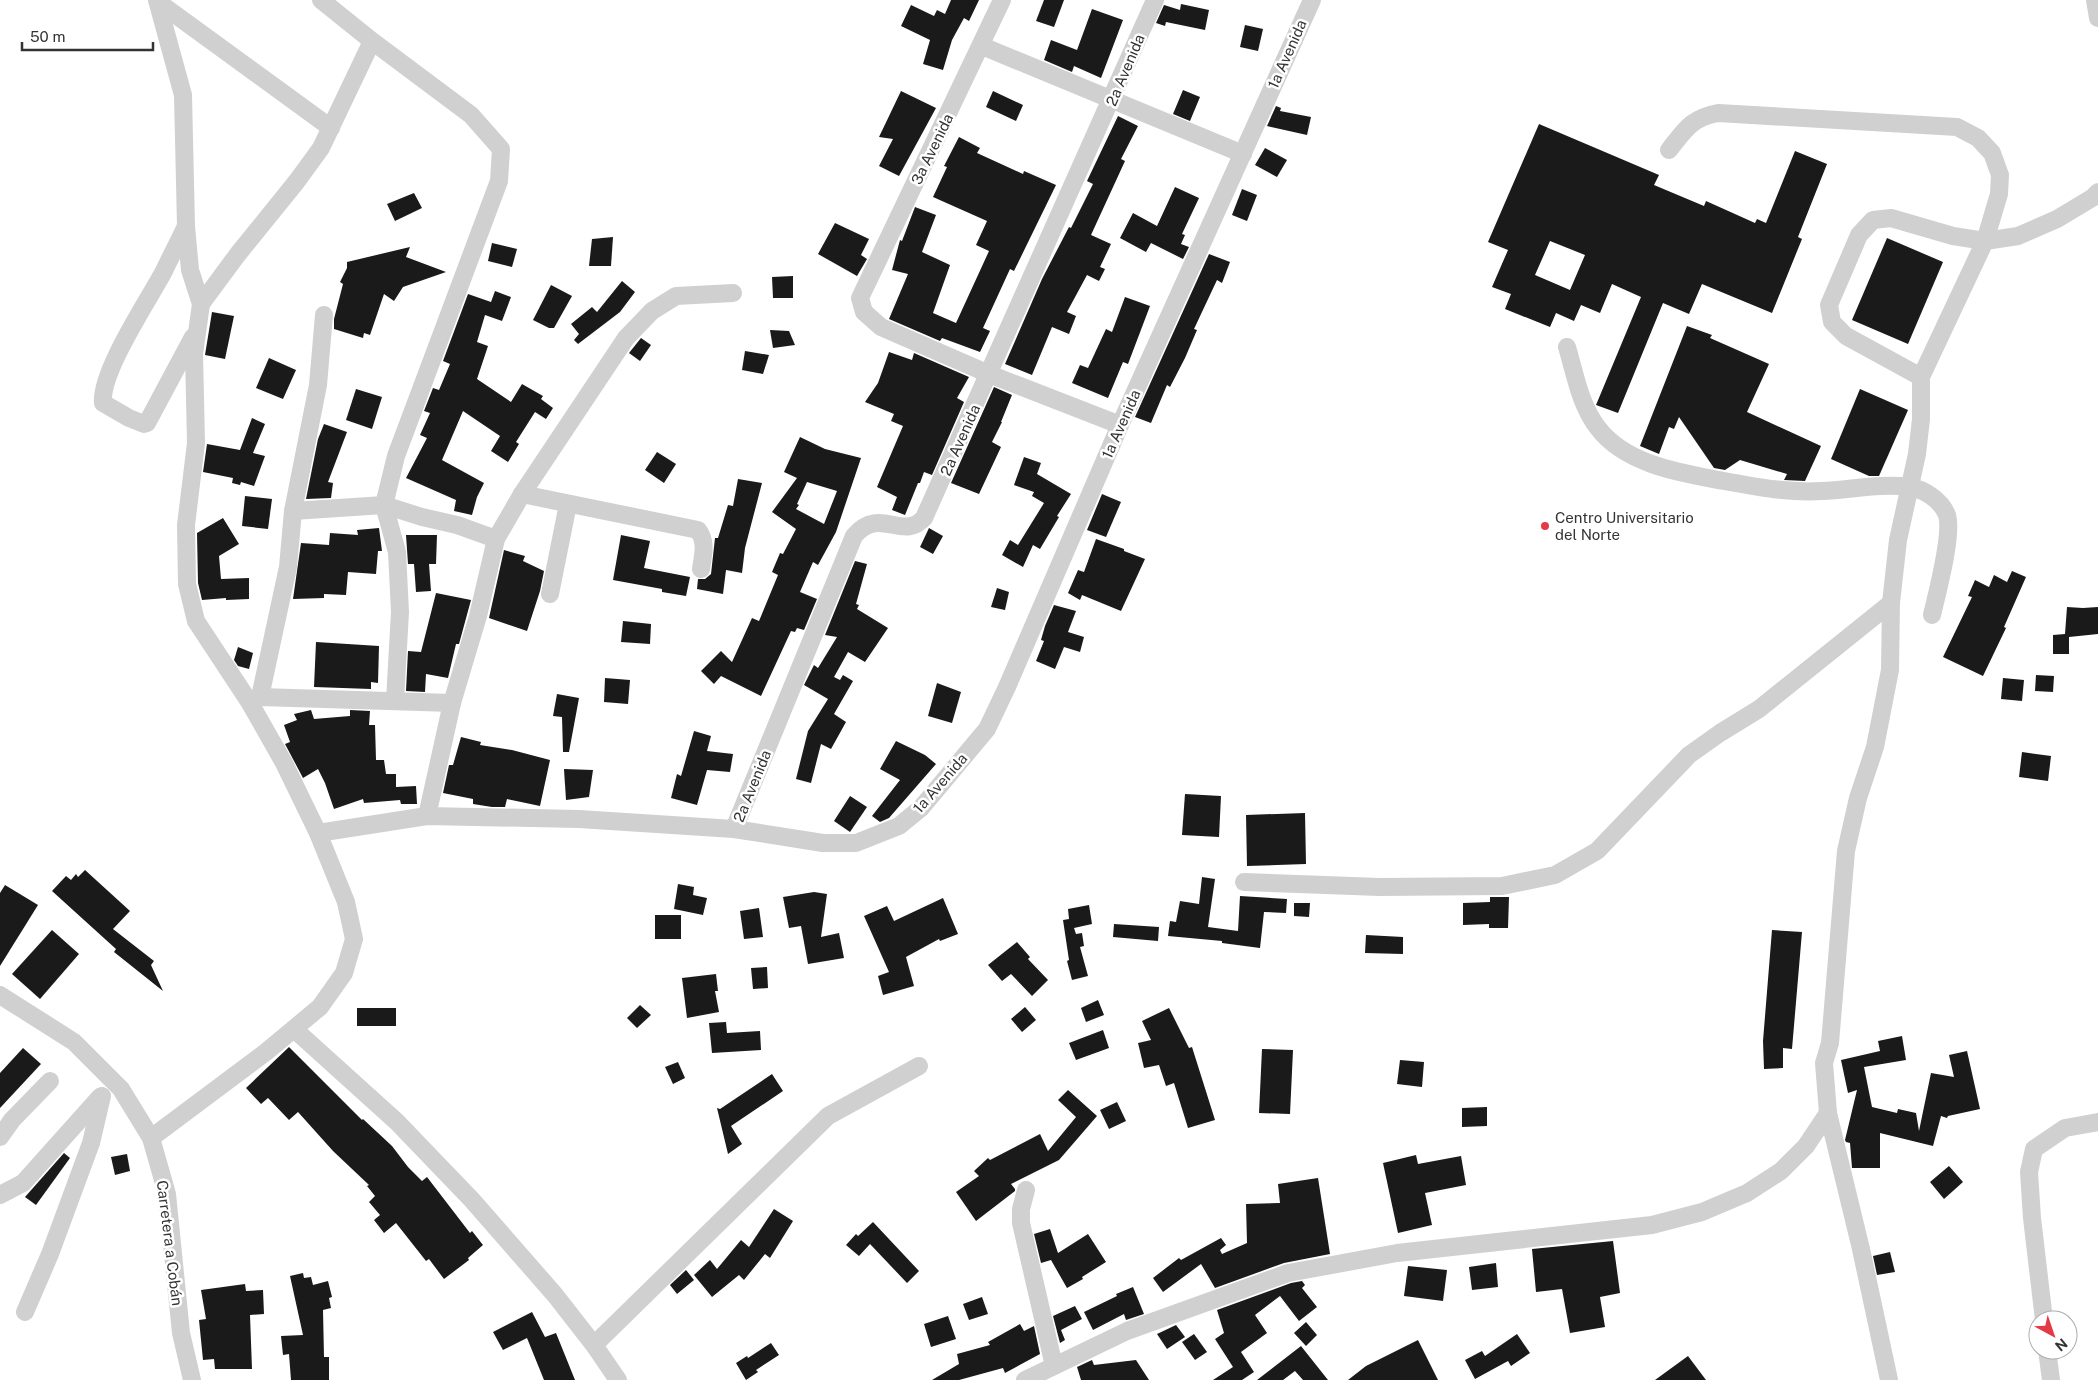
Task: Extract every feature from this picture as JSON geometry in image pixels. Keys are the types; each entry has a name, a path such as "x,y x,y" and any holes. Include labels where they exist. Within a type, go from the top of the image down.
{"street":[{"path":"321,0 372,41 471,115 501,149 499,181 396,456 384,505 397,552 400,612 394,700"},
{"name":"3a Avenida","path":"989,374 881,327 864,312 860,298 982,46 1002,0"},
{"name":"2a Avenida","path":"734,829 854,536 862,527 873,522 908,527 918,525 924,518 1155,0"},
{"name":"1a Avenida","path":"318,833 427,816 579,819 734,829 823,843 856,844 900,826 921,808 987,729 1120,425 1312,0"},
{"path":"2095,0 2098,18"},
{"path":"157,1 331,128"},
{"path":"157,1 183,95 186,226 190,270 201,304"},
{"path":"151,1138 266,1052 320,1007 344,973 354,939 346,902 318,833 255,700 196,621 187,584 186,525 196,443 194,354 201,304 238,254 298,181 321,148 372,41"},
{"path":"982,46 1112,98 1243,154"},
{"path":"1669,150 1688,126 1702,116 1718,113 1957,127 1978,138 1992,153 2000,175 1999,194 1985,241 1921,377 1921,419 1916,454 1898,540 1891,603 1890,670 1875,747 1858,798 1846,851 1830,1042 1824,1063 1828,1113 1861,1249 1889,1380"},
{"path":"1921,377 1846,336 1832,322 1829,305 1859,235 1873,220 1891,218 1953,236 1985,241 2018,236 2057,219 2092,198 2098,192"},
{"path":"186,226 164,271 123,343 102,394 103,403 129,418 144,424 147,423 197,328"},
{"path":"427,816 452,703 478,616 496,539 522,494 626,338 652,311 676,296 733,293"},
{"path":"255,700 288,567 293,511 318,385 324,315"},
{"path":"1567,348 1586,410 1599,430 1617,446 1645,462 1673,471 1774,490 1820,491 1909,487 1927,493 1939,503 1946,515 1949,532 1932,615"},
{"path":"989,374 1120,425"},
{"path":"522,494 698,530 704,544 701,569"},
{"path":"550,594 568,504"},
{"path":"293,511 384,505 422,517 457,525 496,539"},
{"path":"1244,882 1380,886 1502,886 1555,875 1597,851 1689,755 1759,709 1891,603"},
{"path":"255,700 394,700 452,703"},
{"name":"Carretera a Cobán","path":"0,995 74,1042 121,1089 151,1138 167,1194 181,1333 192,1380"},
{"path":"294,1029 397,1122 472,1200 554,1295 594,1345 618,1380"},
{"path":"594,1345 828,1116 919,1066"},
{"path":"0,1137 12,1120 50,1081"},
{"path":"2,1192 23,1183 114,1082"},
{"path":"25,1312 50,1254 91,1143 102,1096"},
{"path":"1025,1380 1048,1373 1126,1331 1288,1273 1397,1253 1652,1225 1702,1212 1747,1193 1781,1171 1806,1146 1828,1113"},
{"path":"2043,1310 2032,1218 2029,1172 2034,1149 2065,1128 2098,1122"},
{"path":"1026,1190 1021,1209 1021,1223 1048,1373"},
{"path":"2048,1360 2051,1380"}],"building":[{"path":"951,0 979,0 969,21 964,18 952,40 943,70 923,64 930,40 901,26 911,5 934,16 937,10 945,14"},
{"path":"1044,0 1064,0 1054,27 1036,21"},
{"path":"1181,4 1209,10 1205,30 1166,22 1165,26 1156,23 1164,5 1180,10"},
{"path":"1092,9 1123,20 1101,78 1074,66 1072,72 1044,60 1051,40 1077,50"},
{"path":"1245,25 1263,29 1258,51 1240,47"},
{"path":"1183,90 1200,97 1190,121 1173,114"},
{"path":"901,91 936,108 899,176 879,166 893,139 879,137"},
{"path":"993,91 1023,105 1016,121 986,107"},
{"path":"1276,106 1281,108 1280,111 1311,117 1307,135 1267,126"},
{"path":"1118,116 1138,126 1121,159 1125,161 1091,235 1111,244 1100,267 1105,269 1099,281 1087,275 1067,312 1076,316 1069,334 1052,327 1032,375 1005,364 1042,279 1093,184 1087,181"},
{"path":"1539,124 1659,175 1654,185 1704,206 1706,201 1755,223 1757,219 1766,223 1795,151 1827,164 1798,237 1802,239 1772,313 1702,284 1689,314 1663,303 1618,413 1596,405 1641,297 1612,284 1600,313 1581,305 1574,321 1556,313 1550,327 1505,309 1511,294 1492,287 1508,250 1488,242","holes":["1550,241 1585,255 1570,290 1535,275"]},
{"path":"959,137 980,148 977,153 1023,174 1024,171 1056,185 1014,271 1010,269 983,328 990,331 980,352 942,338 940,341 889,319 908,274 892,270 900,240 902,241 915,207 936,215 922,252 950,265 933,313 956,323 989,251 976,245 987,221 933,197 947,167 944,166"},
{"path":"1265,148 1287,160 1277,177 1255,165"},
{"path":"1175,187 1199,198 1182,234 1185,235 1181,244 1189,247 1183,259 1151,243 1146,252 1120,238 1133,213 1157,226"},
{"path":"1242,189 1257,195 1247,221 1232,215"},
{"path":"414,193 422,208 395,221 387,204"},
{"path":"835,223 869,239 861,255 867,259 857,276 818,254"},
{"path":"613,237 611,266 589,266 592,239"},
{"path":"1887,238 1943,262 1908,344 1852,320"},
{"path":"492,243 517,249 512,267 488,261"},
{"path":"410,247 406,257 446,272 403,287 394,301 384,294 370,335 364,333 363,338 334,329 334,319 343,284 340,282 347,268 347,262"},
{"path":"1209,254 1230,262 1222,283 1217,280 1194,329 1197,330 1185,358 1170,387 1167,385 1151,423 1135,417"},
{"path":"793,276 793,298 773,298 772,277"},
{"path":"622,281 635,292 620,312 578,344 574,340 579,334 571,324 592,307 597,312"},
{"path":"551,285 572,296 554,328 549,328 533,320"},
{"path":"495,291 511,297 502,321 485,315 477,342 488,346 477,379 511,402 522,384 543,396 541,399 553,408 546,419 535,412 516,442 519,444 508,462 491,451 500,436 463,411 442,460 484,483 477,497 472,515 454,511 456,500 406,478 427,438 420,435 430,413 424,411 433,388 439,390 450,364 443,361 468,294 491,302"},
{"path":"1125,297 1150,306 1128,364 1123,362 1108,398 1072,383 1080,365 1088,368 1106,329 1112,332"},
{"path":"212,312 234,316 225,359 205,355"},
{"path":"1687,326 1712,335 1710,338 1769,364 1747,412 1821,446 1805,481 1784,480 1787,474 1740,460 1725,470 1714,468 1679,417 1674,429 1669,427 1659,454 1640,446"},
{"path":"770,330 789,331 795,345 773,348"},
{"path":"641,338 651,345 640,361 629,353"},
{"path":"745,351 769,355 763,374 742,370"},
{"path":"889,352 912,360 914,353 969,377 957,398 964,402 932,475 924,472 905,515 892,510 897,497 877,487 903,426 891,421 894,414 865,402 878,383"},
{"path":"269,358 296,370 283,399 256,388"},
{"path":"994,387 1012,395 992,442 1001,447 979,494 951,483"},
{"path":"356,389 382,397 372,429 346,420"},
{"path":"1860,389 1908,410 1879,476 1869,476 1831,459"},
{"path":"252,418 265,424 253,453 265,456 254,486 241,482 240,485 232,483 233,478 203,472 207,444 240,450"},
{"path":"324,424 347,432 328,482 333,483 331,498 306,499 318,439"},
{"path":"800,437 825,449 861,458 836,532 818,565 813,562 800,592 817,599 804,630 797,628 795,632 791,631 761,696 721,676 714,684 701,671 721,651 732,662 752,618 759,621 778,575 772,572 780,553 783,554 796,529 772,512 797,478 784,472","holes":["807,482 837,491 824,524 796,509"]},
{"path":"657,452 676,464 664,483 645,470"},
{"path":"1024,457 1041,463 1037,474 1071,494 1040,549 1033,545 1023,567 1002,555 1010,540 1018,545 1044,503 1032,496 1034,492 1014,485"},
{"path":"738,479 762,483 745,548 742,573 726,570 723,594 697,589 698,579 705,579 711,574 715,538 718,538 728,505 733,506"},
{"path":"1102,494 1121,502 1106,537 1087,530"},
{"path":"245,496 272,499 268,529 242,526"},
{"path":"223,518 239,544 219,556 221,579 249,578 249,599 202,600 198,583 197,533"},
{"path":"379,528 382,551 378,551 376,574 348,572 346,595 324,594 324,598 293,599 301,543 329,545 330,533 358,535 357,530"},
{"path":"929,528 943,536 933,554 920,547"},
{"path":"406,535 437,535 436,564 429,564 431,591 416,592 414,564 408,564"},
{"path":"621,535 650,541 644,568 690,577 686,596 662,592 662,589 613,580"},
{"path":"1096,539 1145,559 1121,611 1082,595 1080,600 1068,593 1078,570 1084,572"},
{"path":"504,550 525,556 523,561 544,571 540,591 527,631 489,618"},
{"path":"855,561 867,564 856,604 859,605 857,609 888,628 865,662 848,652 834,677 840,680 843,675 853,681 834,714 846,722 831,749 821,744 811,783 796,779 808,731 828,699 804,685 814,665 818,668 837,637 825,635"},
{"path":"2012,571 2026,577 2004,627 2006,628 1983,676 1943,657 1972,597 1968,596 1975,580 1989,587 1994,575 2007,582"},
{"path":"997,588 1009,592 1005,610 991,607"},
{"path":"436,593 471,600 459,644 456,644 448,678 426,674 425,692 406,691 408,651 421,652"},
{"path":"1054,605 1076,611 1068,632 1084,637 1080,652 1064,647 1055,669 1036,661 1044,641 1041,640 1045,626"},
{"path":"2067,607 2098,607 2098,634 2069,637 2069,654 2053,654 2053,635 2065,634"},
{"path":"623,621 651,624 650,644 621,642"},
{"path":"316,642 379,646 378,683 371,682 371,689 314,687"},
{"path":"238,647 253,653 249,669 238,666 234,660"},
{"path":"2036,675 2054,676 2053,692 2035,691"},
{"path":"605,678 630,680 628,704 604,702"},
{"path":"2003,678 2024,680 2022,701 2001,699"},
{"path":"937,683 961,692 952,723 928,716"},
{"path":"557,694 579,698 569,752 563,752 562,717 553,716"},
{"path":"311,710 314,719 350,716 350,710 370,711 369,725 375,725 376,760 384,760 386,774 396,774 396,787 416,786 417,804 401,804 400,800 364,803 363,799 334,809 318,769 303,778 285,744 290,742 284,725 297,720 294,714"},
{"path":"694,731 711,736 707,751 733,754 730,772 707,770 697,805 671,798 677,774 681,776"},
{"path":"461,737 481,742 480,745 512,750 550,760 540,806 507,799 505,807 492,807 473,804 473,799 443,793 449,765 453,765"},
{"path":"896,741 925,755 936,764 889,818 880,822 872,816 900,780 880,769"},
{"path":"2022,752 2051,756 2048,781 2019,777"},
{"path":"564,769 593,770 589,797 566,800"},
{"path":"1185,794 1221,796 1219,837 1182,835"},
{"path":"850,796 867,807 850,832 834,821"},
{"path":"1305,813 1306,864 1247,866 1246,815"},
{"path":"85,870 130,911 113,929 154,961 151,965 163,991 114,952 116,949 52,891 66,876 71,880 76,874 78,877"},
{"path":"1202,877 1215,879 1208,927 1238,931 1240,896 1287,899 1286,913 1264,912 1260,948 1222,943 1222,941 1168,936 1170,921 1176,922 1180,901 1199,904"},
{"path":"678,884 694,887 693,895 707,898 703,915 674,909"},
{"path":"5,885 38,905 0,966 0,893"},
{"path":"814,892 827,894 821,937 839,933 844,958 808,964 801,926 789,928 783,897"},
{"path":"1490,897 1509,897 1508,928 1489,928 1489,924 1463,925 1463,903 1490,902"},
{"path":"943,898 958,934 940,941 939,939 906,957 914,986 883,995 878,976 889,972 864,916 887,906 894,921"},
{"path":"1294,903 1310,903 1309,917 1294,916"},
{"path":"1089,905 1092,924 1074,928 1076,934 1082,933 1084,946 1080,947 1088,976 1072,980 1067,961 1069,960 1063,920 1069,919 1068,909"},
{"path":"759,908 763,937 744,939 740,911"},
{"path":"655,915 681,915 681,939 655,939"},
{"path":"1114,924 1159,927 1158,941 1113,937"},
{"path":"52,930 79,954 40,999 12,974"},
{"path":"1772,930 1802,932 1792,1049 1783,1048 1783,1068 1764,1069 1763,1041"},
{"path":"1366,935 1403,937 1403,954 1365,953"},
{"path":"1017,942 1030,957 1028,959 1048,980 1032,996 1011,974 1002,981 988,965"},
{"path":"767,967 768,988 753,989 751,968"},
{"path":"716,974 718,991 715,991 719,1012 687,1018 682,978"},
{"path":"1098,1000 1104,1015 1086,1022 1081,1008"},
{"path":"640,1005 651,1015 637,1028 627,1018"},
{"path":"1025,1007 1036,1020 1022,1032 1011,1019"},
{"path":"357,1008 396,1008 396,1026 357,1026"},
{"path":"1169,1008 1189,1048 1192,1047 1215,1120 1188,1128 1174,1083 1166,1086 1159,1065 1144,1068 1138,1043 1151,1040 1142,1021"},
{"path":"726,1022 727,1033 760,1031 761,1050 712,1053 709,1023"},
{"path":"1103,1030 1109,1048 1076,1060 1069,1043"},
{"path":"1902,1036 1906,1060 1864,1067 1872,1107 1897,1113 1898,1109 1916,1113 1919,1131 1931,1073 1954,1077 1949,1055 1967,1051 1980,1109 1948,1116 1947,1118 1941,1116 1933,1146 1880,1133 1880,1168 1852,1168 1850,1143 1845,1140 1857,1090 1848,1093 1841,1060 1880,1051 1878,1041"},
{"path":"289,1047 362,1120 392,1146 408,1167 422,1181 427,1177 470,1233 472,1231 483,1245 468,1258 469,1260 444,1279 429,1259 426,1261 396,1223 384,1233 374,1220 380,1215 369,1202 375,1196 367,1186 369,1185 333,1151 298,1112 289,1120 268,1098 261,1104 246,1088"},
{"path":"23,1048 41,1064 0,1108 0,1073"},
{"path":"1262,1049 1293,1050 1290,1114 1259,1113"},
{"path":"1400,1060 1424,1062 1422,1087 1397,1084"},
{"path":"678,1062 685,1078 673,1084 665,1067"},
{"path":"772,1074 783,1091 731,1126 742,1144 728,1154 717,1108 720,1109"},
{"path":"1068,1090 1097,1116 1059,1160 1011,1184 1015,1191 976,1221 956,1192 979,1176 974,1171 988,1158 990,1160 1040,1134 1048,1151 1076,1117 1058,1100"},
{"path":"1117,1102 1126,1121 1109,1129 1100,1110"},
{"path":"1487,1107 1487,1126 1462,1127 1462,1108"},
{"path":"64,1153 70,1158 36,1205 25,1197"},
{"path":"127,1154 130,1171 115,1175 111,1157"},
{"path":"1416,1155 1418,1164 1461,1156 1466,1185 1425,1193 1432,1225 1398,1233 1383,1163"},
{"path":"1949,1166 1963,1182 1944,1199 1930,1182"},
{"path":"1318,1178 1330,1254 1284,1263 1215,1288 1201,1264 1163,1292 1153,1278 1179,1258 1181,1260 1221,1238 1226,1245 1220,1250 1222,1254 1247,1243 1246,1204 1280,1203 1278,1184"},
{"path":"774,1209 793,1221 770,1258 765,1254 744,1280 739,1275 712,1297 694,1275 710,1260 717,1269 741,1240 749,1247"},
{"path":"873,1222 919,1271 907,1283 870,1244 859,1256 846,1245 856,1234 858,1236"},
{"path":"1050,1229 1058,1253 1088,1234 1106,1262 1067,1288 1051,1260 1041,1263 1034,1234"},
{"path":"1613,1241 1620,1293 1600,1297 1605,1327 1570,1333 1562,1289 1536,1292 1532,1249"},
{"path":"1890,1252 1895,1272 1877,1275 1873,1256"},
{"path":"1496,1263 1498,1287 1472,1290 1469,1267"},
{"path":"1408,1266 1447,1270 1443,1301 1404,1296"},
{"path":"686,1270 694,1280 677,1294 670,1285"},
{"path":"303,1273 304,1278 311,1277 313,1285 328,1281 332,1297 329,1298 331,1308 323,1310 324,1357 329,1357 329,1380 291,1380 289,1354 283,1355 281,1336 303,1335 290,1276"},
{"path":"1302,1281 1305,1285 1302,1288 1317,1307 1299,1321 1280,1296 1255,1315 1267,1333 1241,1352 1254,1372 1242,1380 1213,1380 1233,1367 1215,1339 1224,1333 1217,1310 1291,1283"},
{"path":"245,1284 246,1291 263,1290 264,1314 250,1315 252,1369 215,1369 214,1359 203,1360 199,1320 206,1319 201,1290"},
{"path":"1133,1287 1144,1314 1126,1320 1124,1314 1093,1330 1084,1312"},
{"path":"982,1297 988,1314 969,1320 963,1304"},
{"path":"1075,1306 1082,1319 1061,1330 1065,1340 1060,1343 1053,1316"},
{"path":"532,1312 545,1337 556,1333 575,1380 544,1380 527,1338 503,1350 493,1332"},
{"path":"948,1316 956,1339 931,1347 924,1324"},
{"path":"1306,1322 1317,1335 1306,1346 1294,1333"},
{"path":"1020,1324 1024,1331 1034,1326 1040,1354 1005,1373 1003,1368 959,1380 932,1380 959,1364 957,1354 990,1345 988,1342"},
{"path":"1176,1325 1185,1337 1167,1349 1157,1334"},
{"path":"1194,1334 1207,1352 1195,1360 1182,1342"},
{"path":"1517,1334 1530,1353 1511,1366 1508,1361 1475,1379 1465,1360 1482,1351 1485,1356"},
{"path":"1418,1340 1438,1380 1348,1380 1366,1366"},
{"path":"771,1343 779,1355 756,1370 758,1372 746,1380 736,1363 747,1356 748,1358"},
{"path":"1301,1346 1328,1380 1303,1380 1295,1371 1283,1380 1257,1380"},
{"path":"1688,1356 1706,1380 1655,1380"},
{"path":"1092,1360 1094,1365 1136,1360 1149,1380 1081,1380 1077,1367"}],"place":[{"name":"Centro Universitario del Norte","path":"1545,526"}]}
